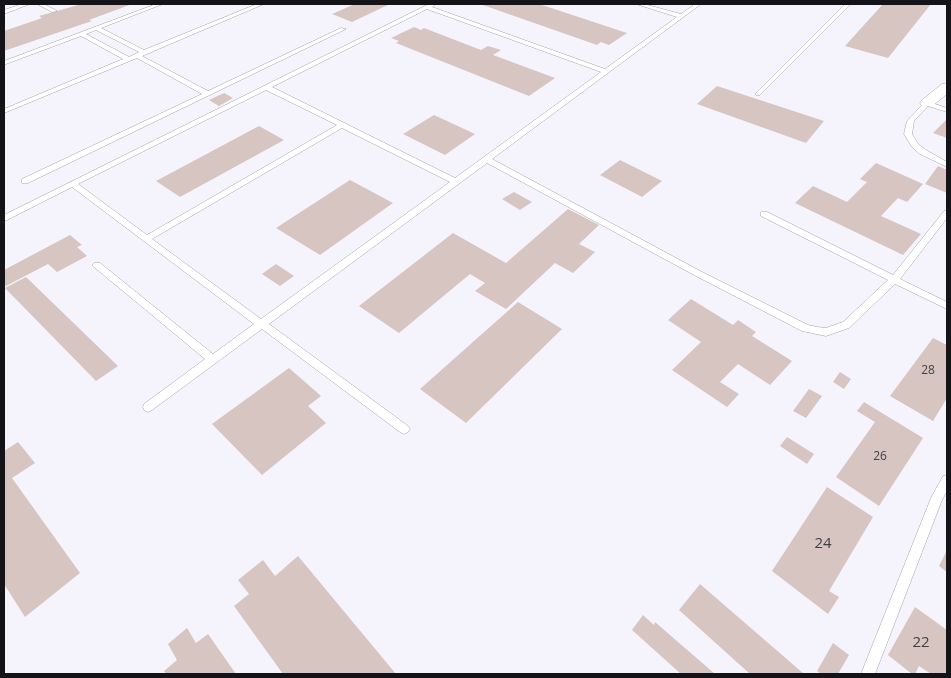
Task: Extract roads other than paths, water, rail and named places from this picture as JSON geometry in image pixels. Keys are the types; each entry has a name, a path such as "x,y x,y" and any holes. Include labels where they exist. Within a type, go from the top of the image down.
{"street":[{"path":"927,103 947,86"}],"lane":[{"path":"4,12 27,4"},
{"path":"40,4 54,11"},
{"path":"4,62 160,4"},
{"path":"4,111 261,4"},
{"path":"639,4 681,16"},
{"path":"148,407 698,4"},
{"path":"758,94 848,4"},
{"path":"4,218 430,5 606,72"},
{"path":"80,25 93,29 140,54 208,94"},
{"path":"25,181 343,29"},
{"path":"81,34 128,59"},
{"path":"266,87 456,182"},
{"path":"947,110 927,103 911,122 908,134 915,145 923,152 947,165"},
{"path":"146,239 342,125"},
{"path":"486,159 805,328 826,332 846,325 894,280 947,213"},
{"path":"72,184 404,429"},
{"path":"764,214 947,306"},
{"path":"96,265 213,360"},
{"path":"868,674 938,498 947,480"}]}
